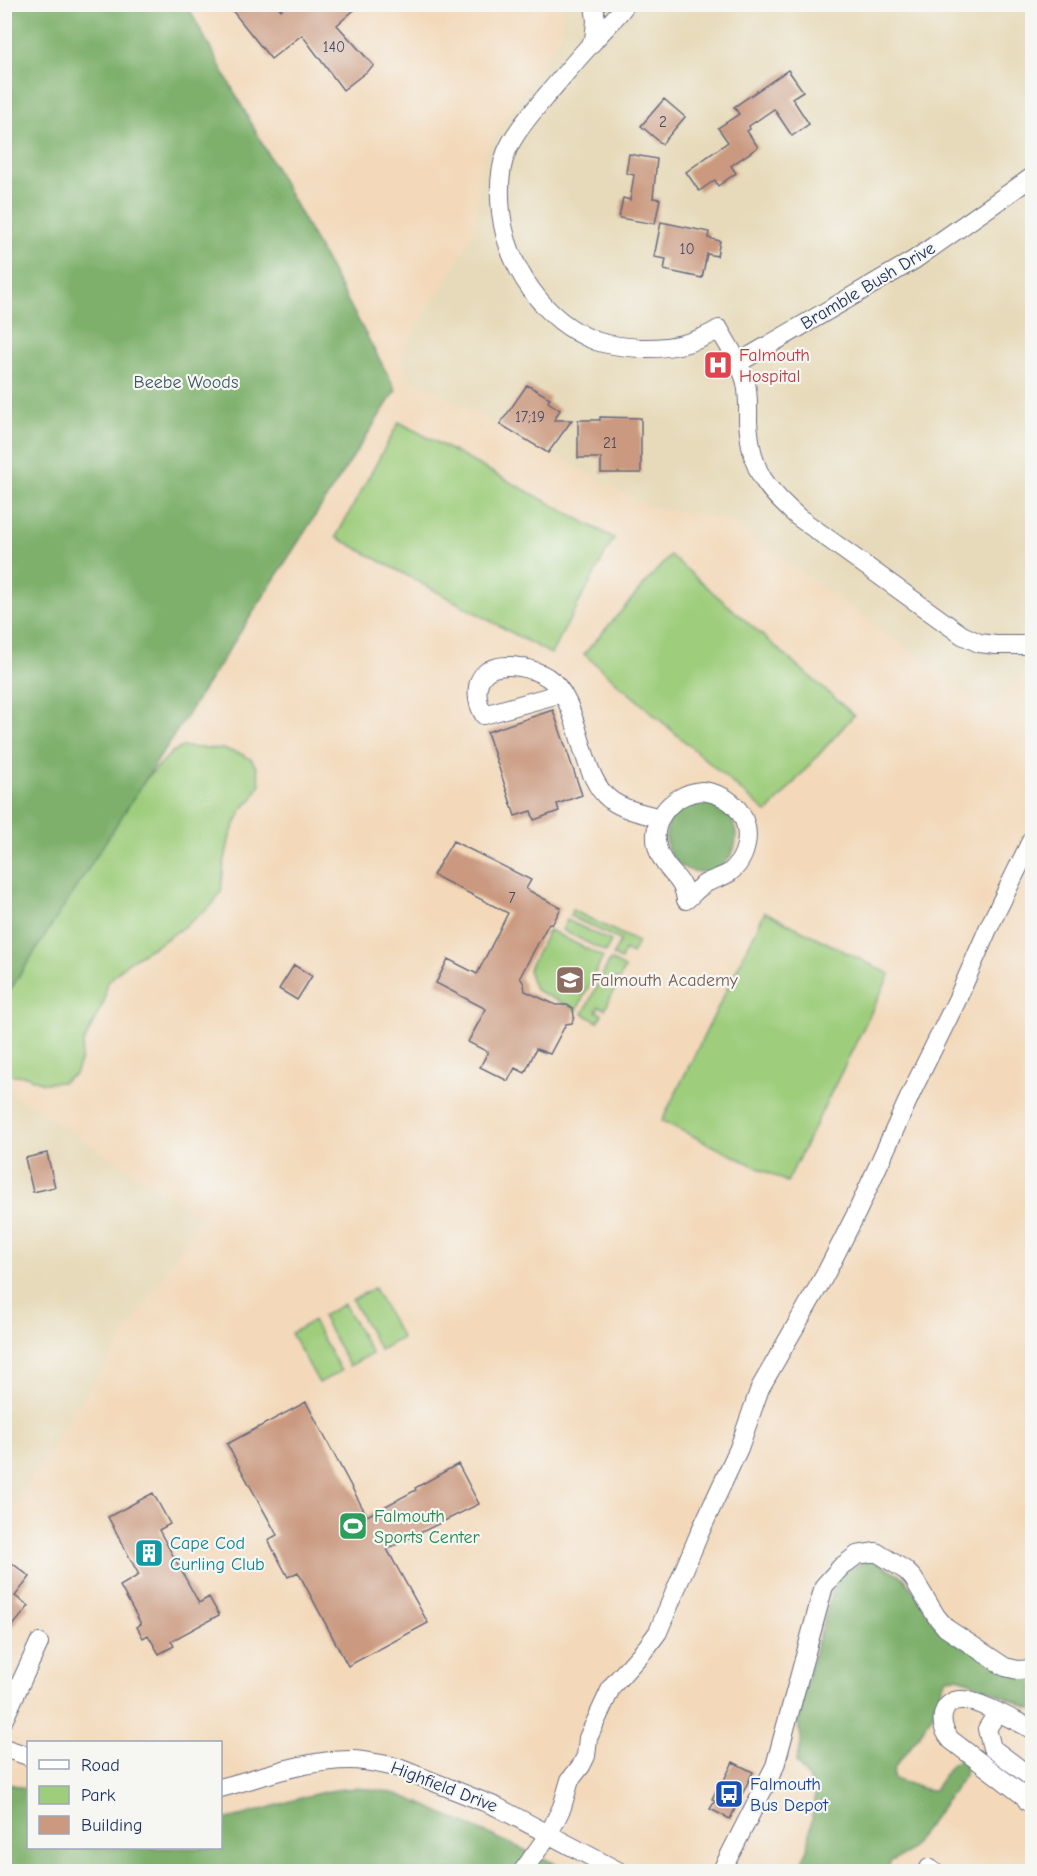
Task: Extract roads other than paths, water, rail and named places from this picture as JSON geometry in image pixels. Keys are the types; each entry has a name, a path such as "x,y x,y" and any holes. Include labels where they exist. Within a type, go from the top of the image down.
{"street":[{"path":"594,4 596,21 594,40"},
{"path":"626,4 531,114 506,153 501,176 500,199 503,231 521,274 540,302 560,321 585,336 612,345 655,348 687,344 706,337 719,328 738,363 746,385 751,452 762,477 779,500 798,517 962,635 979,643 1032,645"},
{"name":"Bramble Bush Drive","path":"738,363 914,260 1032,177"},
{"path":"562,693 596,783 606,796 619,805 660,818"},
{"path":"702,791 720,795 734,805 744,820 747,837 740,861 731,871 707,883 686,900 685,889 662,859 659,851 656,840 660,818 670,804 685,794 702,791"},
{"path":"522,1872 549,1834 562,1807 570,1780 582,1766 586,1756 588,1738 612,1686 658,1632 700,1532 736,1455 760,1388 825,1275 1032,839"},
{"path":"721,1872 774,1766 824,1586 841,1567 857,1555 876,1552 905,1569 946,1628 1005,1667 1018,1670 1032,1669"},
{"path":"4,1719 39,1643"},
{"path":"1028,1803 1024,1796 951,1740 945,1733 942,1721 944,1709 952,1701 964,1700 977,1703 1032,1729"},
{"path":"997,1713 987,1729 992,1748 1032,1778"},
{"path":"4,1748 27,1756"},
{"name":"Highfield Drive","path":"222,1787 309,1765 341,1761 364,1761 396,1767 498,1807 620,1872"}],"place":[{"name":"Falmouth Hospital","path":"718,365"},
{"name":"Falmouth Academy","path":"570,980"},
{"name":"Falmouth Sports Center","path":"353,1526"},
{"name":"Cape Cod Curling Club","path":"149,1553"},
{"name":"Falmouth Bus Depot","path":"729,1794"}],"park label":[{"name":"Beebe Woods","path":"186,382"}]}
